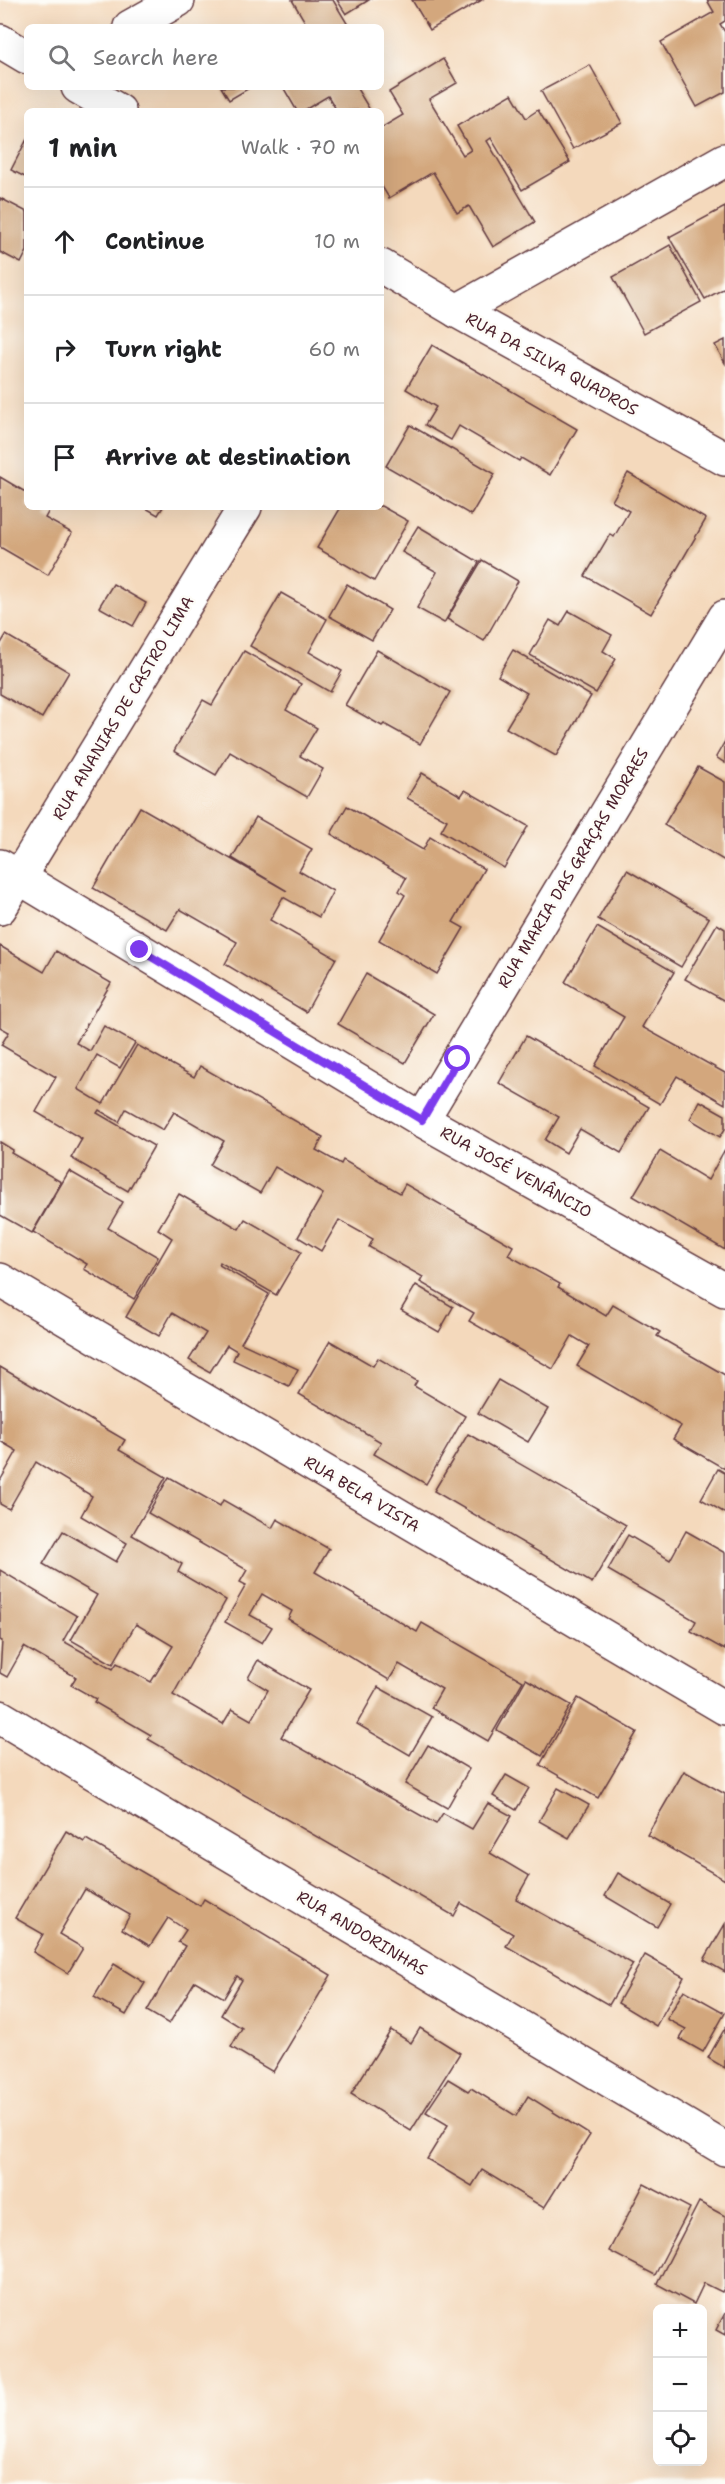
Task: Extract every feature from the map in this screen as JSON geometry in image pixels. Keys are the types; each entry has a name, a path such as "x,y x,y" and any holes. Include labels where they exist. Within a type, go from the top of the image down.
{"street":[{"path":"135,24 178,0"},
{"path":"83,90 113,108"},
{"path":"457,311 725,160"},
{"name":"RUA DA SILVA QUADROS","path":"384,274 457,311 725,459"},
{"name":"RUA ANANIAS DE CASTRO LIMA","path":"0,908 9,872 244,510"},
{"name":"RUA MARIA DAS GRAÇAS MORAES","path":"422,1120 725,617"},
{"name":"RUA JOSÉ VENÂNCIO","path":"9,872 422,1120 725,1290"},
{"name":"RUA BELA VISTA","path":"0,1280 725,1708"},
{"name":"RUA ANDORINHAS","path":"0,1717 725,2149"}],"building":[{"path":"292,0 333,0 347,24 306,24"},
{"path":"337,0 369,0 346,14"},
{"path":"412,0 482,0 430,30"},
{"path":"707,0 725,0 725,21 720,24 725,32 725,92 697,107 661,42 714,12"},
{"path":"443,59 457,83 429,99 463,155 471,150 457,126 512,94 526,118 538,110 570,162 522,190 491,138 487,141 535,222 493,247 469,206 457,213 433,172 389,198 384,190 384,126 403,115 389,92"},
{"path":"590,65 622,123 573,149 541,91"},
{"path":"223,90 246,90 229,100"},
{"path":"285,90 358,90 369,108 335,108 328,96 308,108 295,108"},
{"path":"24,145 24,176 11,170"},
{"path":"0,198 24,210 24,257 21,263 0,252"},
{"path":"725,207 725,288 705,299 669,237"},
{"path":"670,245 701,302 644,333 613,277"},
{"path":"725,340 725,363 715,345"},
{"path":"432,345 577,429 550,475 521,458 519,461 459,426 451,440 425,425 436,407 406,389"},
{"path":"410,425 495,474 471,515 386,466"},
{"path":"628,473 706,519 651,614 585,576 610,534 614,537 629,511 612,501"},
{"path":"0,477 24,491 24,510 49,510 45,518 72,533 48,575 0,547"},
{"path":"384,508 408,521 374,581 317,548 339,510 384,510"},
{"path":"149,510 161,510 158,515"},
{"path":"418,526 479,562 444,623 417,608 437,572 402,552"},
{"path":"482,560 518,581 484,641 447,619"},
{"path":"113,584 146,603 133,626 99,607"},
{"path":"347,584 390,610 372,640 329,616"},
{"path":"281,593 327,619 309,652 342,671 330,692 250,646"},
{"path":"569,611 612,635 603,651 616,659 596,693 530,655 550,620 560,626"},
{"path":"6,635 69,672 42,718 0,694 0,645"},
{"path":"377,650 450,692 420,744 345,705"},
{"path":"513,650 591,696 556,756 506,728 527,693 498,676"},
{"path":"244,651 301,684 286,710 317,728 300,756 323,769 307,797 230,752 216,775 174,751 203,700 212,705"},
{"path":"725,741 725,763 716,757"},
{"path":"698,767 725,782 725,861 664,825"},
{"path":"422,773 461,796 465,790 528,826 504,868 441,831 447,820 407,798"},
{"path":"347,806 423,850 430,837 484,869 453,922 464,928 437,974 379,940 405,895 399,891 406,878 331,834"},
{"path":"140,807 287,891 232,858 256,817 312,849 299,871 333,891 319,917 283,897 270,920 336,958 306,1012 225,964 237,942 180,909 167,930 93,888"},
{"path":"627,870 709,918 681,967 598,919"},
{"path":"717,924 725,929 725,1001 685,979"},
{"path":"597,927 674,972 642,1027 725,1073 725,1104 677,1076 660,1104 595,1066 624,1017 565,982"},
{"path":"0,946 44,972 56,951 111,983 76,1043 90,1051 104,1026 135,1043 120,1068 97,1055 78,1089 103,1104 137,1045 194,1077 200,1066 323,1137 316,1150 341,1164 343,1160 400,1193 405,1184 513,1246 508,1255 560,1284 558,1287 606,1316 613,1305 660,1332 657,1336 725,1375 725,1469 673,1439 681,1426 577,1366 589,1346 572,1336 553,1369 469,1321 474,1313 420,1282 423,1277 369,1247 373,1239 339,1220 321,1251 298,1237 323,1194 275,1167 260,1193 210,1165 224,1141 174,1112 163,1130 126,1109 119,1122 99,1110 97,1113 154,1146 128,1191 71,1158 82,1139 36,1112 56,1077 1,1045 9,1032 0,1027"},
{"path":"366,974 434,1014 405,1063 338,1024"},
{"path":"526,1036 649,1107 621,1153 580,1129 566,1153 545,1140 559,1117 499,1083"},
{"path":"700,1101 725,1115 725,1129 720,1137 690,1119"},
{"path":"0,1142 13,1150 11,1153 61,1182 32,1233 0,1215"},
{"path":"725,1149 725,1250 633,1196 660,1151 708,1180"},
{"path":"69,1171 123,1202 108,1228 158,1257 134,1299 84,1269 87,1264 33,1232"},
{"path":"179,1194 239,1229 245,1219 301,1252 276,1295 220,1262 219,1265 269,1294 241,1343 298,1369 289,1386 233,1360 237,1351 227,1345 210,1372 189,1360 206,1333 172,1313 159,1336 126,1317 172,1238 158,1229"},
{"path":"416,1285 453,1307 439,1332 401,1310"},
{"path":"330,1341 373,1366 378,1358 417,1381 414,1386 465,1416 426,1484 374,1454 381,1442 299,1394"},
{"path":"0,1367 125,1440 119,1450 166,1477 132,1535 182,1564 178,1572 226,1600 173,1695 223,1724 232,1709 251,1720 268,1690 248,1678 258,1660 309,1690 281,1737 436,1824 443,1813 472,1829 488,1803 512,1816 490,1853 529,1876 516,1899 633,1964 609,2005 506,1946 513,1934 461,1903 454,1916 148,1739 151,1735 94,1702 96,1699 71,1685 76,1677 24,1647 7,1677 0,1673 2,1641 0,1640 0,1570 77,1616 63,1641 113,1669 117,1663 151,1682 173,1646 136,1624 113,1664 71,1640 97,1595 43,1564 63,1531 116,1562 127,1543 81,1516 92,1496 36,1462 9,1509 0,1504 0,1481 17,1451 0,1441"},
{"path":"498,1380 548,1409 528,1442 478,1413"},
{"path":"468,1434 626,1525 592,1583 434,1491"},
{"path":"718,1469 725,1473 725,1513 701,1499"},
{"path":"169,1477 220,1506 223,1500 272,1528 277,1519 329,1549 315,1572 417,1632 422,1623 523,1681 488,1741 431,1708 442,1689 399,1664 389,1680 288,1619 292,1611 262,1594 250,1615 272,1627 262,1643 225,1622 246,1585 240,1582 247,1570 148,1513"},
{"path":"686,1531 725,1553 725,1650 691,1631 696,1621 608,1570 628,1535 670,1560"},
{"path":"526,1679 571,1705 542,1756 497,1730"},
{"path":"378,1687 432,1717 410,1755 357,1724"},
{"path":"578,1698 637,1732 598,1798 540,1765"},
{"path":"428,1745 469,1769 447,1808 405,1784"},
{"path":"684,1771 725,1794 725,1880 647,1835"},
{"path":"506,1775 529,1788 516,1810 493,1796"},
{"path":"558,1788 589,1805 569,1838 539,1821"},
{"path":"66,1831 84,1842 86,1839 200,1906 204,1899 331,1975 273,2072 231,2047 242,2028 221,2015 242,1980 237,1976 224,1998 195,1981 169,2024 147,2011 185,1946 178,1942 186,1930 168,1918 150,1946 122,1929 130,1915 85,1889 59,1934 83,1948 68,1973 33,1952 43,1934 15,1918"},
{"path":"618,1873 670,1904 657,1927 605,1896"},
{"path":"725,1924 725,1972 704,1960"},
{"path":"645,1955 684,1977 656,2026 618,2003"},
{"path":"114,1964 145,1983 126,2015 94,1997"},
{"path":"684,1990 725,2013 703,2052 680,2039 686,2029 667,2019"},
{"path":"420,2028 460,2053 411,2131 351,2094 391,2030 411,2043"},
{"path":"725,2028 725,2068 708,2058"},
{"path":"448,2079 468,2091 471,2088 516,2116 528,2096 590,2135 544,2208 482,2170 472,2186 427,2159 448,2125 426,2112"},
{"path":"644,2184 690,2208 655,2275 609,2251"},
{"path":"699,2202 725,2216 725,2287 722,2292 704,2283 694,2304 657,2284"},
{"path":"725,2313 725,2335 716,2330"}],"route":[{"path":"140,950 422,1120 458,1059"}]}
